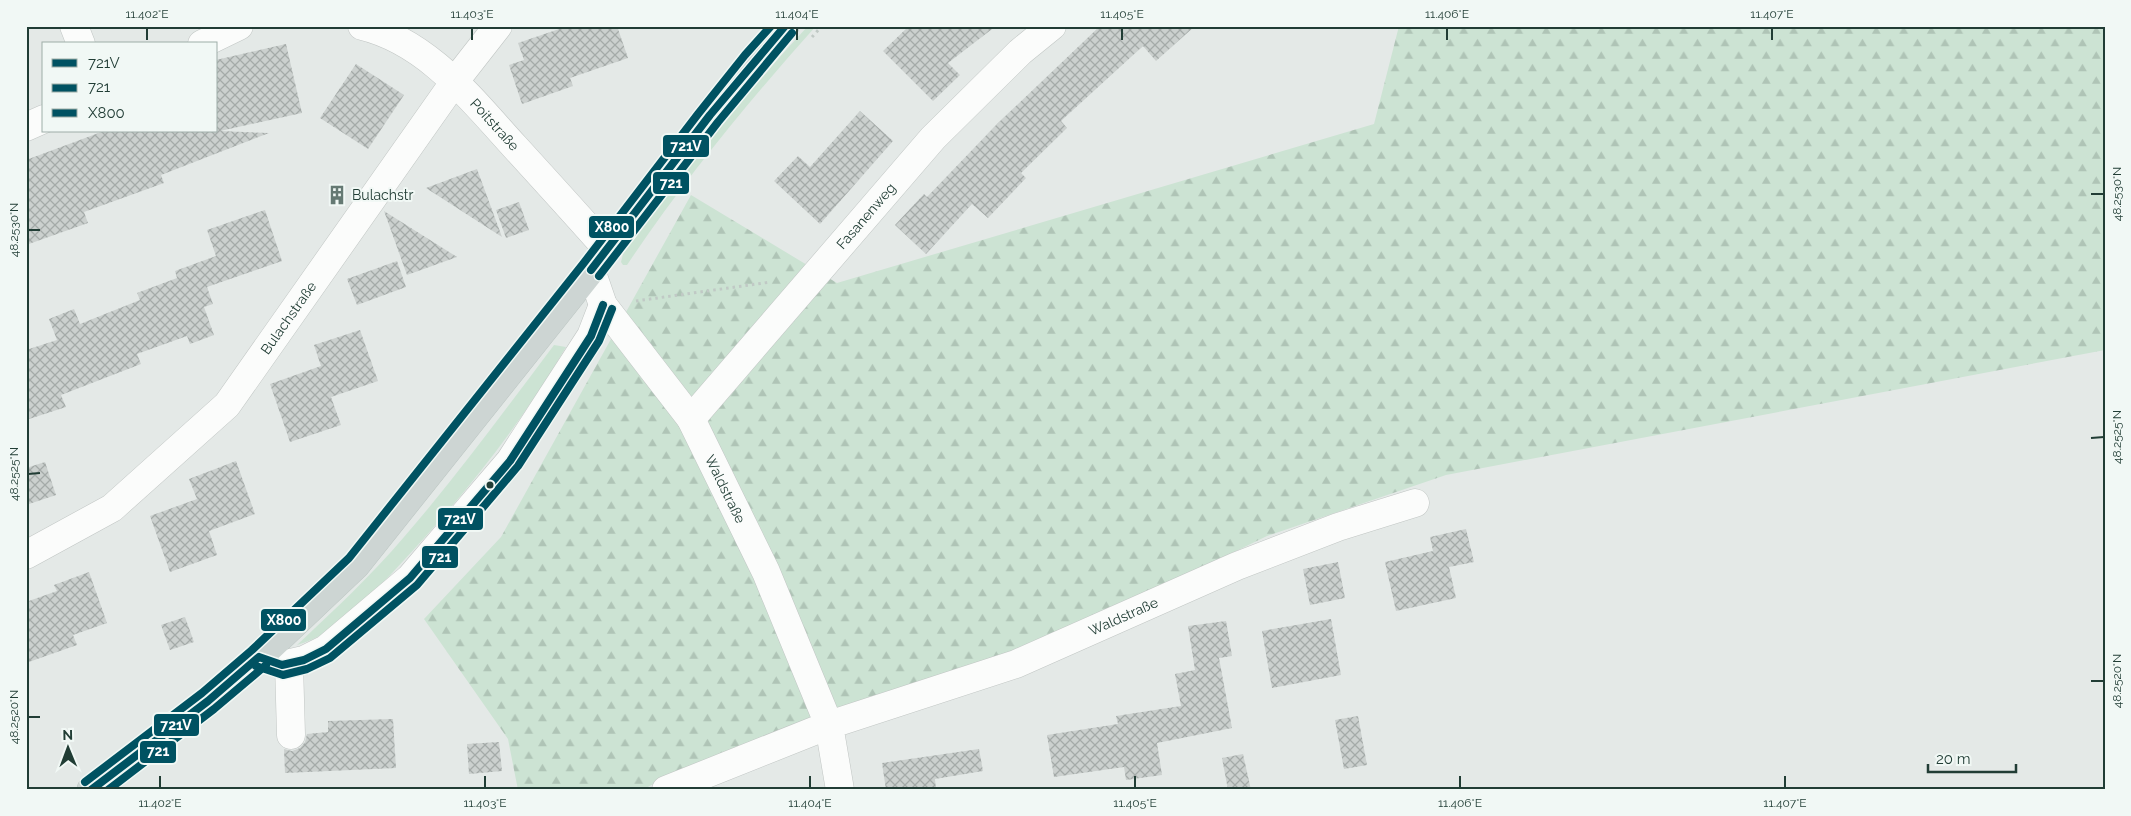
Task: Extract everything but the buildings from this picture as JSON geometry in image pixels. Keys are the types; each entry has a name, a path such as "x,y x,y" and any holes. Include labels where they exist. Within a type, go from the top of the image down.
{"main road":[{"path":"92,790 202,706 258,657 356,565 591,270 706,120 753,61 785,26"}],"street":[{"path":"74,26 79,42"},
{"path":"206,42 239,26"},
{"name":"Poitstraße","path":"362,26 381,31 416,50 455,81 607,249"},
{"name":"Bulachstraße","path":"26,555 112,508 228,405 455,81 498,26"},
{"name":"Fasanenweg","path":"691,419 811,277 933,138 1020,52 1052,26"},
{"path":"26,127 42,120"},
{"name":"Waldstraße","path":"591,270 603,305 691,419 766,572 829,725 840,790"},
{"path":"258,657 282,665 304,660 326,649 410,578 510,461 590,336 603,305"},
{"name":"Waldstraße","path":"666,790 829,725 1016,664 1237,566 1338,527 1415,503"},
{"path":"288,664 291,735"}],"path":[{"path":"603,305 811,277"}],"green space":[{"path":"808,26 816,26 717,142 671,202 627,265 623,265 621,262 623,254 690,167 759,81"},
{"path":"1399,26 2105,26 2105,350 1446,475 1267,536 1041,646 665,778 642,790 518,790 508,739 424,619 501,537 691,195 837,283 1374,124"},
{"path":"554,345 566,347 549,376 492,457 450,509 356,610 327,631 297,645 365,579 424,514"}],"transit line":[{"name":"X800","path":"85,782 202,693 252,650 349,558 583,264 698,114 771,26"},
{"name":"721V","path":"591,270 710,115 785,26"},
{"name":"721","path":"599,276 718,122 792,33"},
{"name":"721V","path":"259,657 282,665 304,660 326,649 410,578 510,461 591,336 603,305"},
{"name":"721","path":"256,666 283,675 307,669 330,658 417,585 518,466 599,341 612,309"},
{"name":"721V","path":"91,790 208,701 259,657"},
{"name":"721","path":"108,790 214,709 266,665"}],"place":[{"name":"Bulachstr","path":"337,195"}]}
